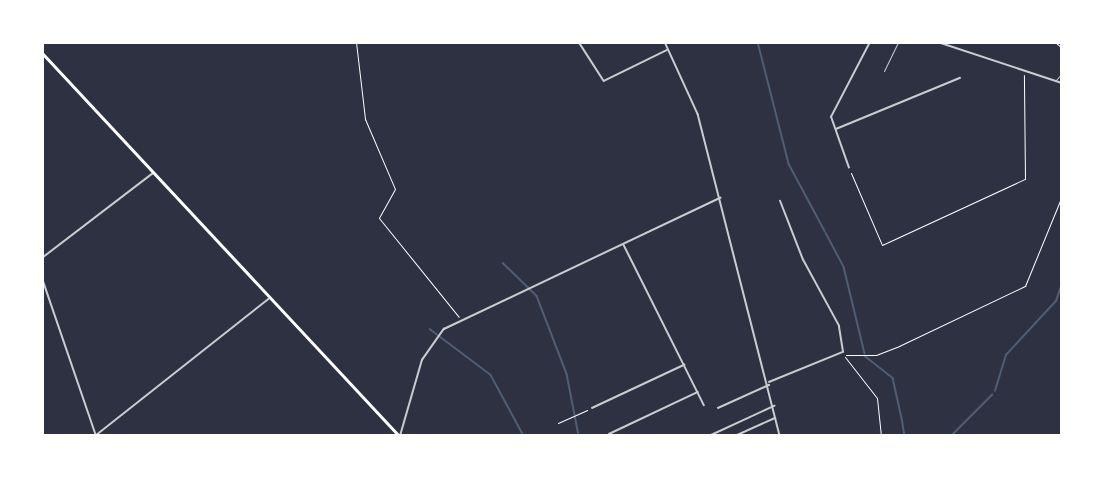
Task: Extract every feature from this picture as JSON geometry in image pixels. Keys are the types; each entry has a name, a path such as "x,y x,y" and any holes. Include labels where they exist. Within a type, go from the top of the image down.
{"main road":[{"path":"42,53 400,436"}],"street":[{"path":"579,42 604,81 667,50"},
{"path":"665,42 698,114 769,383 780,436"},
{"path":"849,168 831,117 870,42"},
{"path":"938,42 1062,83"},
{"path":"960,49 961,42"},
{"path":"835,130 960,78"},
{"path":"42,258 154,173"},
{"path":"400,436 423,356 439,334 460,318 720,198"},
{"path":"718,408 769,383 843,353 839,326 803,260 780,201"},
{"path":"624,244 704,405"},
{"path":"42,277 96,436 270,298"},
{"path":"592,408 685,365"},
{"path":"609,434 698,392"},
{"path":"709,436 774,406"},
{"path":"735,436 776,417"}],"lane":[{"path":"884,70 898,42"},
{"path":"1056,80 1062,73"}],"path":[{"path":"356,42 365,119 395,189 379,218 460,318"},
{"path":"1055,42 1062,48"},
{"path":"849,168 880,244 1025,178 1024,69"},
{"path":"843,353 876,355 1025,286 1062,196"},
{"path":"843,353 877,398 881,436"},
{"path":"558,423 592,408"}],"waterway":[{"path":"758,42 789,164 825,231"},
{"path":"826,233 844,267 865,354"},
{"path":"503,263 537,296 567,374 579,436"},
{"path":"995,391 1006,355 1056,301 1062,284"},
{"path":"430,329 491,375 524,436"},
{"path":"865,356 893,378 903,423"},
{"path":"951,436 992,395"},
{"path":"903,424 905,436"}]}
